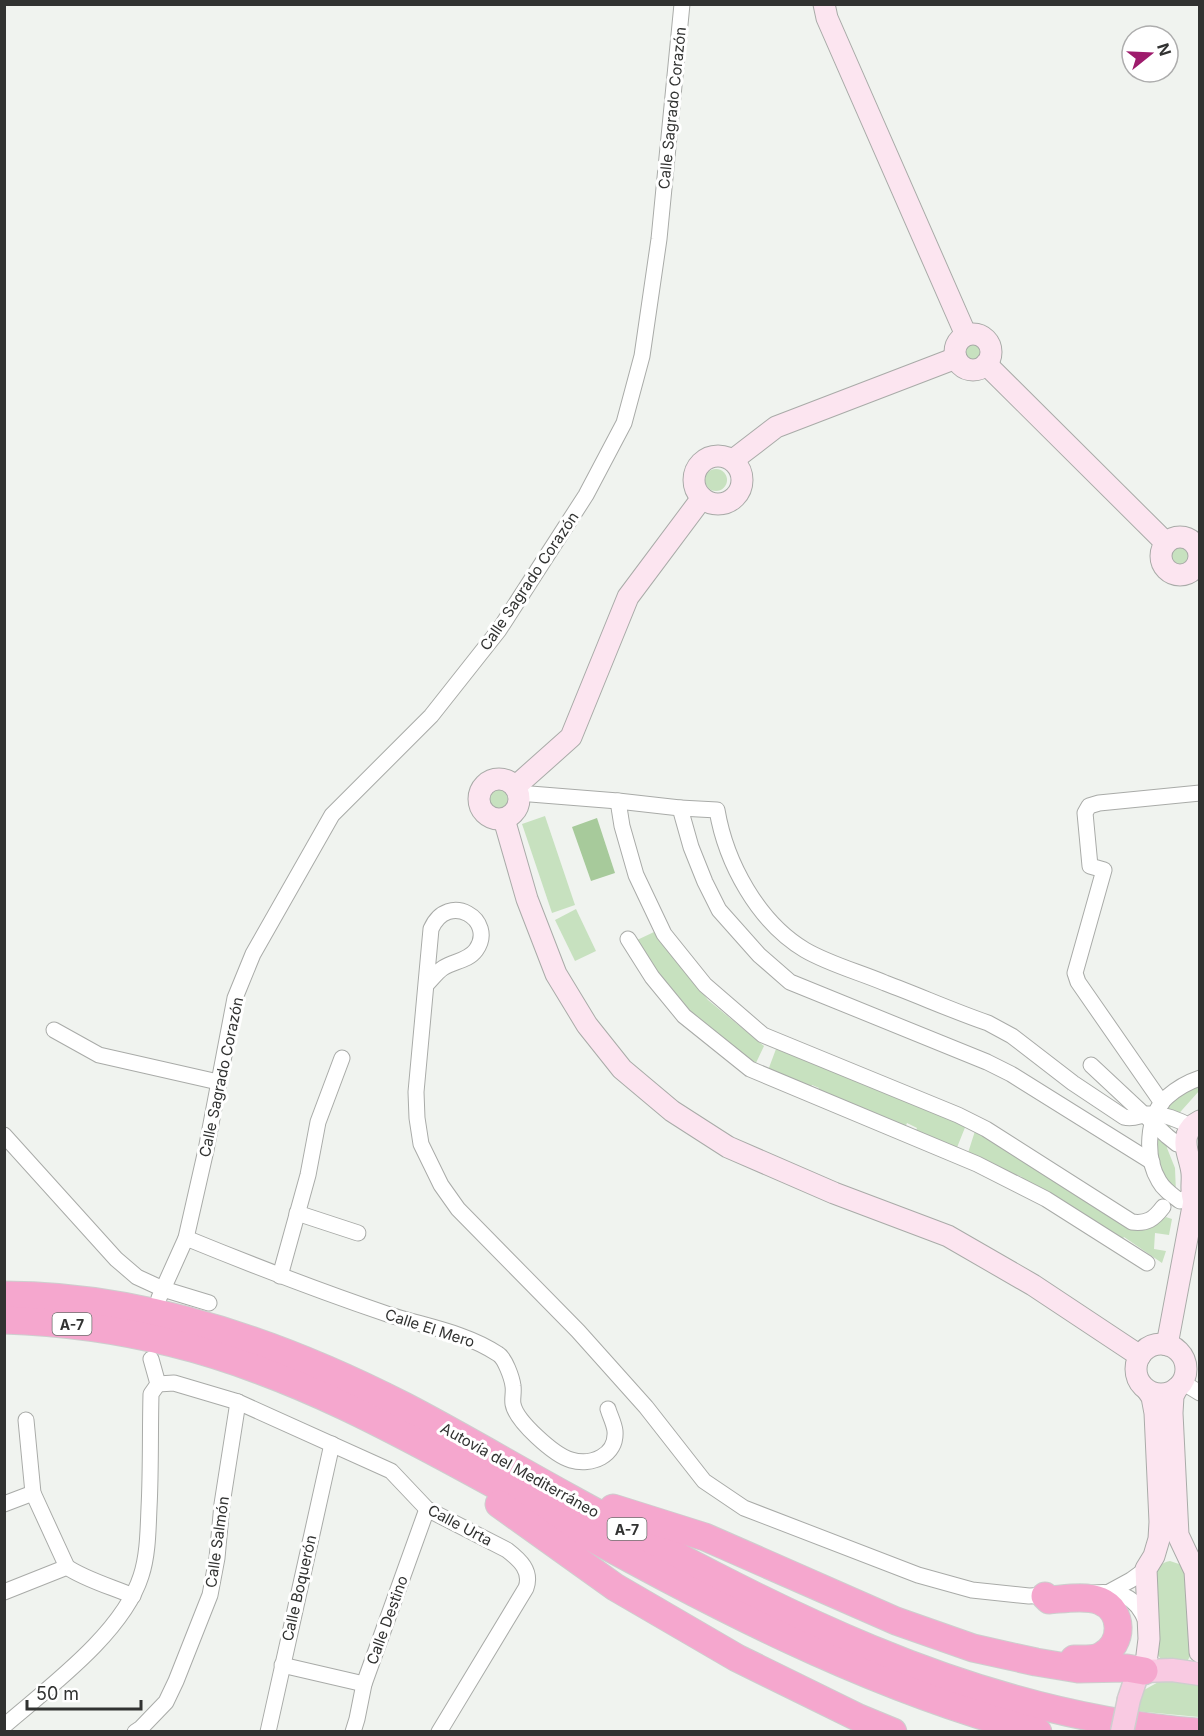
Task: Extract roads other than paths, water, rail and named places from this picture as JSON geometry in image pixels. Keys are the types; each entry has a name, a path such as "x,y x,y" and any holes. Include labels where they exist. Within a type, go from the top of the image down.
{"highway":[{"path":"4,1280 37,1285 68,1298"},
{"name":"Autovía del Mediterráneo","path":"4,1295 68,1298 149,1311 217,1328 325,1369 404,1406 567,1497 745,1591 853,1642 930,1673 1004,1697 1088,1718 1155,1728 1197,1731"},
{"name":"Autovía del Mediterráneo","path":"4,1320 52,1322 138,1335 212,1354 293,1383 336,1402 454,1462 737,1615 815,1652 949,1706 1038,1731"},
{"path":"4,1338 35,1334 76,1337 138,1335"},
{"path":"454,1462 484,1493 615,1587 737,1658 859,1718 893,1731"},
{"path":"567,1497 615,1508 705,1537 896,1621 973,1648 1078,1669 1127,1668 1145,1671"},
{"path":"1004,1655 1088,1659 1098,1658 1114,1645 1118,1636 1118,1626 1116,1616 1110,1607 1092,1598 1049,1600 1045,1596"}],"main road":[{"path":"1122,1731 1136,1678 1145,1671 1172,1670 1200,1674"}],"street":[{"name":"Calle Sagrado Corazón","path":"161,1293 186,1238 236,998 253,954 332,815 430,716 499,630 586,495 624,423 642,356 659,238 682,4"},
{"path":"824,4 827,18 966,335"},
{"path":"978,334 987,340 991,351 986,364 977,369 972,370 961,365 956,358 956,345 966,335 978,334"},
{"path":"733,460 776,427 956,358"},
{"path":"986,364 1166,543"},
{"path":"726,456 733,460 742,473 741,489 737,496 724,504 716,504 702,498 694,484 696,468 709,457 726,456"},
{"path":"517,790 571,737 628,597 702,498"},
{"path":"1176,538 1186,538 1191,541 1197,561 1180,575 1167,570 1161,557 1166,543 1176,538"},
{"path":"517,790 519,800 515,812 504,819 491,818 485,814 479,802 481,789 485,784 498,779 504,780 517,790 717,810 724,844 739,877 773,924 804,949 988,1023 1012,1036 1124,1118 1154,1114"},
{"path":"1194,1135 1177,1144 1154,1114 1076,978 1075,968 1104,870 1090,867 1085,817 1089,806 1099,803 1200,793"},
{"path":"618,801 622,826 636,875 664,934 705,985 763,1035 958,1115 986,1129 1132,1222 1149,1221 1156,1217 1163,1207"},
{"path":"680,808 694,856 719,910 759,955 790,982 996,1067 1152,1162"},
{"path":"504,819 527,899 556,975 587,1025 622,1069 672,1111 728,1147 834,1193 948,1236 1033,1285 1140,1356"},
{"path":"427,984 444,968 471,955 477,948 480,940 478,923 465,912 448,911 434,921 431,929 416,1092 421,1144 441,1185 458,1209 616,1373 704,1480 744,1508 918,1575 972,1590 1029,1596 1109,1592 1127,1596 1135,1602 1148,1625"},
{"path":"628,939 652,977 684,1016 750,1069 977,1164 1046,1199 1147,1263"},
{"path":"54,1030 99,1055 218,1082"},
{"path":"280,1276 308,1175 318,1122 342,1058"},
{"path":"1091,1065 1154,1114 1194,1135"},
{"path":"1195,1198 1180,1201 1159,1181 1152,1162 1150,1138 1154,1114 1180,1087 1200,1078"},
{"path":"4,1135 116,1259 136,1277 161,1293 209,1303"},
{"path":"1167,1345 1195,1198 1194,1135"},
{"path":"297,1213 358,1233"},
{"name":"Calle El Mero","path":"186,1238 280,1276 388,1314 474,1340 501,1355 513,1385 513,1406 525,1424 548,1447 569,1460 593,1462 602,1458 609,1451 614,1443 615,1433 608,1409"},
{"path":"1145,1671 1148,1657 1150,1562 1159,1539 1161,1522 1155,1413 1152,1397 1138,1379 1136,1371 1140,1356 1151,1347 1167,1345 1180,1353 1186,1367 1186,1388"},
{"path":"4,1726 92,1648 118,1619 133,1596 142,1576 148,1538 151,1395 158,1384 151,1359"},
{"name":"Calle Urta","path":"158,1384 174,1383 238,1402 391,1471 427,1509 507,1550 519,1559 526,1569 529,1580 526,1588 439,1731"},
{"path":"1148,1391 1163,1394 1186,1388"},
{"path":"1186,1388 1173,1396 1176,1522 1180,1542 1195,1571 1200,1652"},
{"name":"Calle Salmón","path":"135,1731 141,1728 166,1702 210,1595 238,1402"},
{"path":"26,1420 33,1493 67,1567 76,1574 107,1584 133,1596"},
{"name":"Calle Boquerón","path":"268,1731 332,1444"},
{"path":"4,1504 33,1493"},
{"name":"Calle Destino","path":"353,1731 364,1684 427,1509"},
{"path":"1109,1592 1131,1580 1160,1551 1175,1550 1188,1557"},
{"path":"4,1592 67,1567"},
{"path":"282,1665 364,1684"}]}
